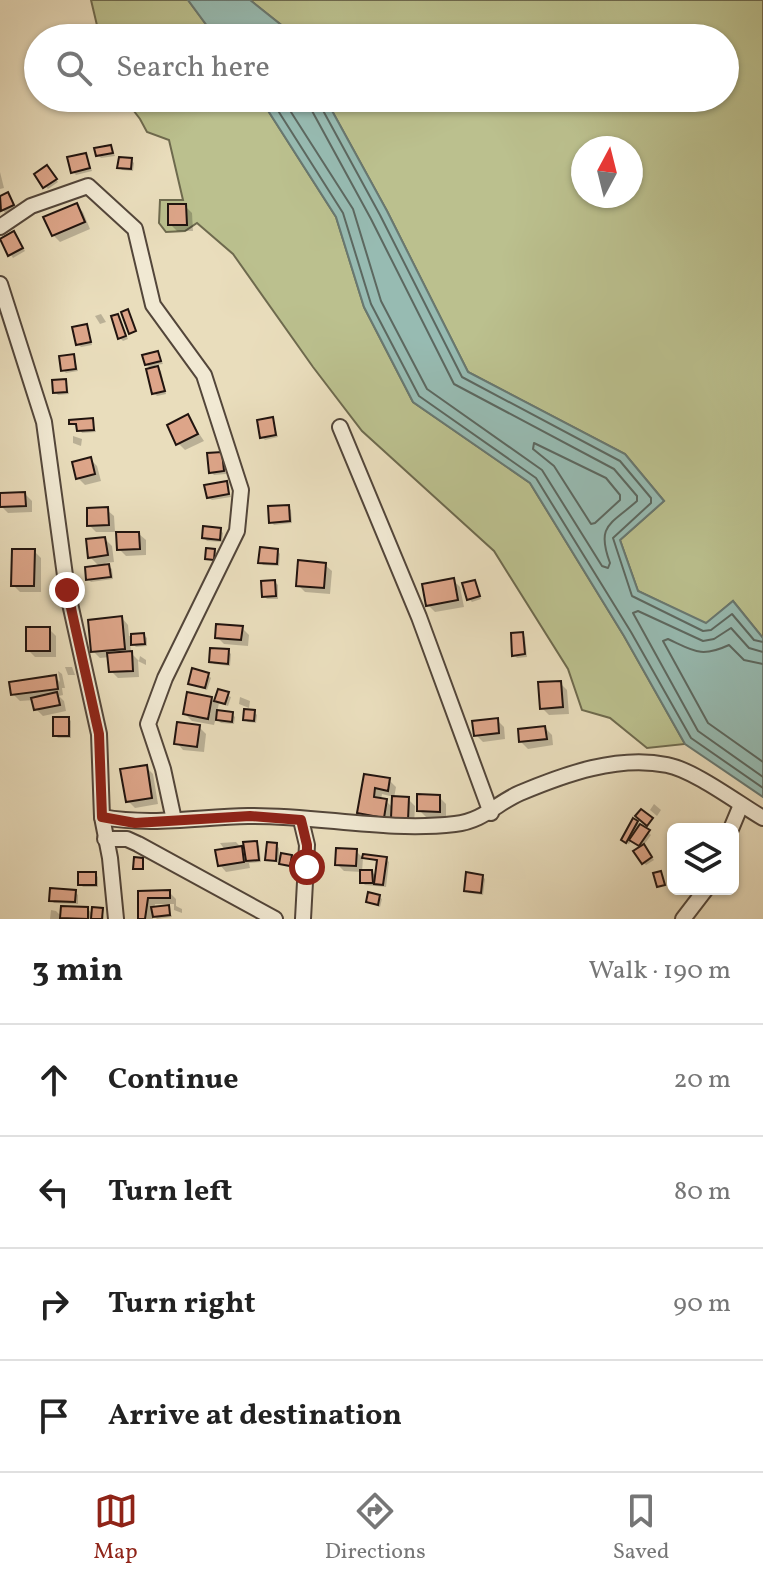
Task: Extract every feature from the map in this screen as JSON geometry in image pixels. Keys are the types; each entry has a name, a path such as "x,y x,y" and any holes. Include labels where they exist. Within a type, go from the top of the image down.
{"street":[{"path":"0,227 31,206 88,186 135,229 153,305 204,375 241,490 237,531 165,678 148,724 163,769 174,820"},
{"path":"0,284 44,422 67,590 99,734 102,817 116,919"},
{"path":"340,427 419,617 491,813"},
{"path":"102,817 135,823 250,816 353,825 457,824 491,813 513,796 549,781 629,762 670,765 763,818"},
{"path":"734,823 741,805"},
{"path":"301,820 307,845 303,919"},
{"path":"135,823 150,851"},
{"path":"105,839 127,839 275,919"},
{"path":"683,919 701,895"}],"green space":[{"path":"91,0 188,0 206,24 97,24"},
{"path":"250,0 763,0 763,638 733,601 706,624 638,591 620,540 664,501 625,454 468,372 387,211 333,112 739,112 739,24 280,24"},
{"path":"135,112 269,112 336,217 364,307 413,402 530,483 624,636 685,744 647,748 610,718 582,710 568,669 494,551 362,431 233,254 197,223 185,231 166,232 159,223 160,200 183,200 169,140 147,132"}],"water":[{"path":"188,0 250,0 280,24 206,24"},
{"path":"269,112 333,112 387,211 468,372 625,454 664,501 620,540 638,591 706,623 733,601 763,638 763,797 685,744 624,636 530,483 413,402 364,307 336,217"}],"building":[{"path":"111,145 113,153 96,156 94,148"},
{"path":"86,153 90,168 71,173 67,157"},
{"path":"119,157 132,158 131,169 117,168"},
{"path":"47,165 57,179 43,188 34,174"},
{"path":"8,192 14,205 1,211 0,196"},
{"path":"77,203 85,222 52,236 43,217"},
{"path":"168,204 186,204 187,225 168,225"},
{"path":"14,231 23,248 8,256 0,239"},
{"path":"128,309 136,331 129,334 121,312"},
{"path":"118,314 126,336 118,339 111,316"},
{"path":"87,324 91,342 76,345 72,327"},
{"path":"158,351 161,361 145,365 142,355"},
{"path":"74,354 76,369 61,371 59,356"},
{"path":"158,366 165,391 152,394 146,369"},
{"path":"66,379 67,392 53,393 52,380"},
{"path":"188,414 198,434 176,445 167,425"},
{"path":"273,417 276,435 260,438 257,420"},
{"path":"93,418 94,430 77,431 76,424 69,424 69,420"},
{"path":"222,452 224,471 209,473 207,453"},
{"path":"91,457 95,474 76,479 72,462"},
{"path":"227,481 229,494 207,498 204,485"},
{"path":"25,492 26,506 0,507 0,493"},
{"path":"289,505 290,521 269,523 268,506"},
{"path":"108,507 109,525 87,526 87,508"},
{"path":"203,526 221,528 220,540 202,538"},
{"path":"116,532 139,532 140,549 117,550"},
{"path":"105,537 108,555 88,558 86,539"},
{"path":"260,547 278,549 277,564 258,563"},
{"path":"206,548 215,549 214,560 205,559"},
{"path":"12,549 35,549 34,586 11,586"},
{"path":"298,560 326,563 324,588 296,586"},
{"path":"109,564 111,577 86,580 85,567"},
{"path":"454,578 458,600 426,606 422,584"},
{"path":"275,580 276,596 262,597 261,581"},
{"path":"475,580 480,596 467,600 462,583"},
{"path":"122,616 125,649 91,652 88,620"},
{"path":"216,624 243,626 241,640 215,638"},
{"path":"26,627 50,627 50,651 26,651"},
{"path":"523,632 525,654 512,656 511,633"},
{"path":"144,633 145,644 131,645 131,634"},
{"path":"210,648 229,649 228,664 209,662"},
{"path":"132,651 133,671 109,672 107,653"},
{"path":"192,668 209,673 205,688 188,684"},
{"path":"56,675 58,689 11,695 9,682"},
{"path":"561,681 563,707 540,709 538,682"},
{"path":"218,689 229,692 225,704 214,701"},
{"path":"57,692 60,705 34,710 31,698"},
{"path":"187,692 212,697 208,719 183,714"},
{"path":"244,709 255,710 254,721 243,720"},
{"path":"217,710 233,712 232,722 216,720"},
{"path":"53,717 69,717 69,736 53,736"},
{"path":"498,718 499,733 474,736 472,721"},
{"path":"177,722 200,725 197,747 174,744"},
{"path":"545,726 547,739 519,742 518,729"},
{"path":"147,765 152,798 126,802 120,769"},
{"path":"364,774 390,778 388,791 375,788 374,797 387,799 384,818 357,813"},
{"path":"417,794 440,795 440,812 417,811"},
{"path":"392,796 409,797 408,820 391,818"},
{"path":"641,809 653,818 647,826 635,816"},
{"path":"633,818 638,821 626,843 621,840"},
{"path":"640,824 650,830 639,846 629,840"},
{"path":"257,841 259,860 246,861 243,842"},
{"path":"267,842 277,843 276,861 265,860"},
{"path":"644,844 652,857 642,864 633,851"},
{"path":"242,846 244,862 218,866 215,850"},
{"path":"336,848 357,849 356,866 335,865"},
{"path":"281,853 292,855 290,866 279,864"},
{"path":"363,854 387,857 383,885 374,884 377,860 362,858"},
{"path":"134,857 143,858 143,869 133,869"},
{"path":"360,870 372,870 373,883 360,883"},
{"path":"661,871 665,885 657,887 653,873"},
{"path":"78,872 96,872 96,885 78,885"},
{"path":"466,872 483,875 481,893 464,891"},
{"path":"50,888 76,890 75,902 49,901"},
{"path":"170,890 170,898 148,898 145,919 138,919 138,891"},
{"path":"368,892 380,895 378,905 366,902"},
{"path":"169,905 170,915 153,917 151,907"},
{"path":"61,906 88,907 88,919 60,918"},
{"path":"92,907 103,908 102,919 91,919"}],"route":[{"path":"67,590 99,734 102,817 135,823 250,816 301,820 307,845 307,867"}]}
